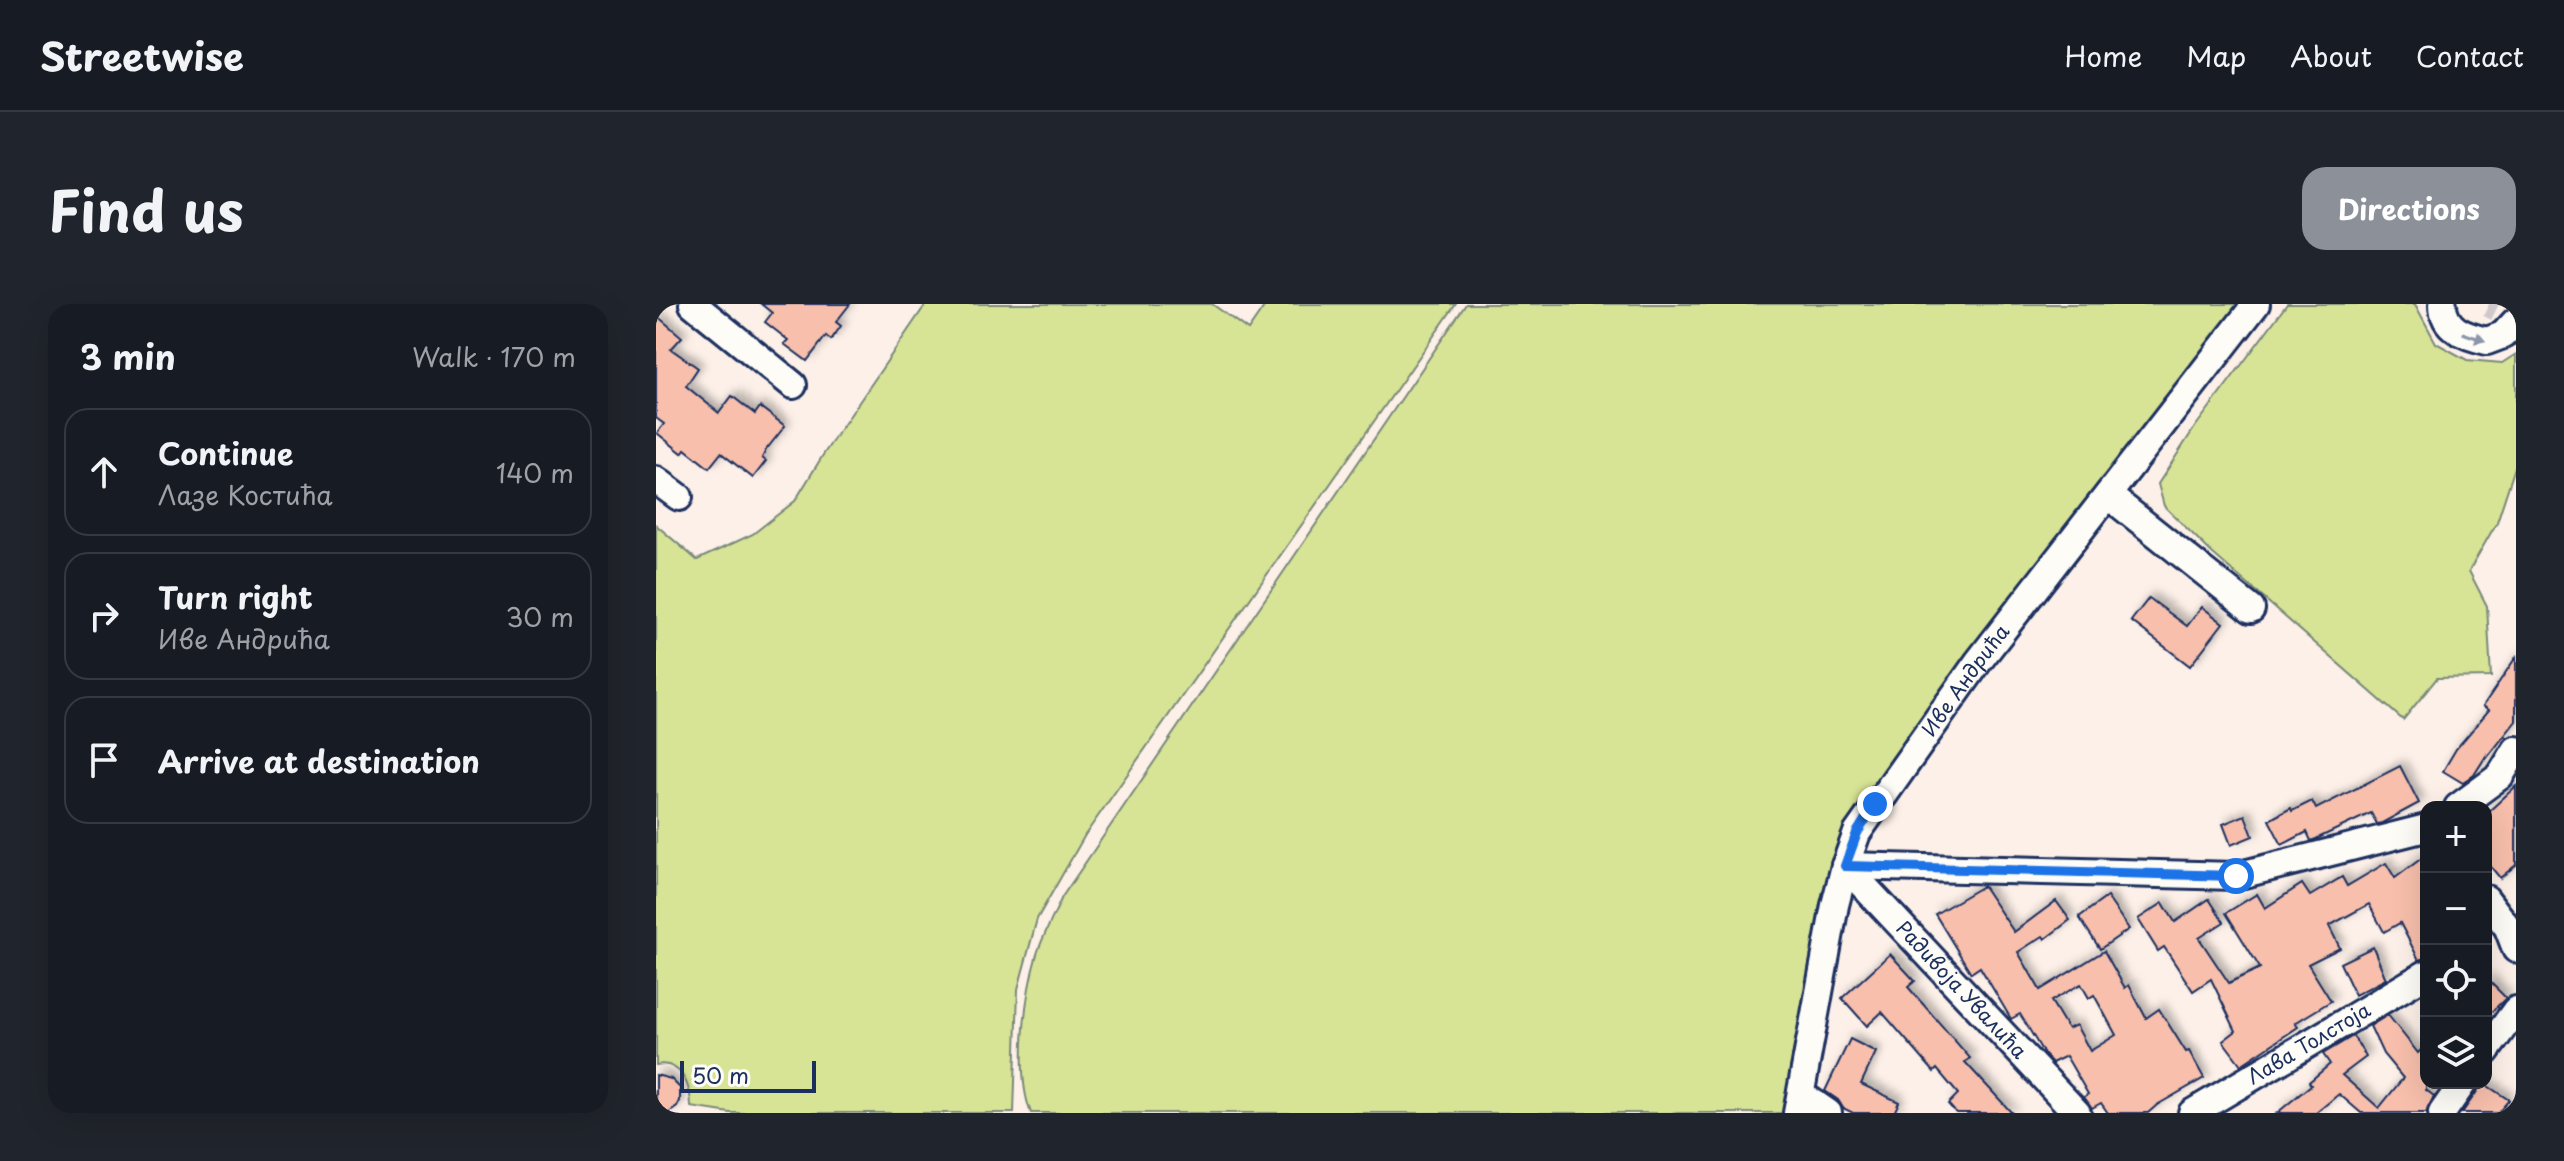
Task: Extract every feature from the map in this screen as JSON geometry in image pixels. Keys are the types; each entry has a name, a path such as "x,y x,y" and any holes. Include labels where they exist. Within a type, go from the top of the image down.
{"street":[{"path":"693,304 793,385"},
{"name":"Иве Андрића","path":"1800,1104 1835,905 1857,833 1978,662 2256,304"},
{"path":"2443,304 2446,321 2453,328 2487,341 2503,335 2510,315"},
{"path":"656,480 679,497"},
{"path":"2108,495 2251,609"},
{"path":"2466,801 2500,776 2516,750"},
{"path":"1845,866 2236,876 2420,830"},
{"name":"Радивоја Увалића","path":"1845,866 2077,1113"},
{"path":"2492,909 2507,935"},
{"name":"Лава Толстоја","path":"2192,1113 2420,978"},
{"path":"2492,1043 2516,1010"},
{"path":"2442,1113 2459,1089"},
{"path":"1800,1104 1828,1113"}],"green space":[{"path":"926,304 1212,304 1248,330 1266,304 1456,304 1085,835 1037,919 1018,989 1014,1113 730,1113 691,1107 683,1076 672,1066 656,1065 656,525 697,560 753,534 795,501"},
{"path":"1466,304 2256,304 1857,833 1797,1113 1031,1113 1026,1097 1023,1056 1029,990 1037,954 1062,897"},
{"path":"2287,304 2415,304 2436,343 2467,360 2502,363 2516,354 2516,464 2497,522 2469,571 2487,606 2491,677 2437,678 2403,720 2212,553 2164,506 2158,484 2195,427"}],"building":[{"path":"761,304 850,304 836,322 841,326 831,340 826,336 807,361 784,344 788,340 765,322 772,313"},
{"path":"656,315 682,337 671,349 698,368 686,386 719,413 732,396 755,414 760,407 785,426 766,450 762,458 766,461 753,478 721,453 709,468 685,449 682,453 657,433 664,424 656,418"},
{"path":"2149,598 2187,626 2202,607 2223,623 2190,666 2131,621"},
{"path":"2516,657 2516,721 2474,775 2463,783 2443,771 2456,749 2489,710 2483,706"},
{"path":"2400,766 2419,803 2382,823 2377,824 2371,813 2311,841 2307,832 2282,845 2269,820 2312,801 2316,809"},
{"path":"2516,786 2516,865 2500,878 2492,868 2492,808"},
{"path":"2245,815 2253,836 2231,845 2223,824"},
{"path":"2420,859 2420,960 2400,923 2384,932 2369,904 2329,926 2340,948 2308,964 2331,1001 2295,1023 2298,1027 2241,1065 2223,1041 2236,1031 2211,979 2193,991 2164,947 2158,951 2138,919 2163,903 2175,922 2209,899 2224,922 2199,938 2229,983 2260,968 2226,913 2257,894 2265,908 2302,884 2310,896 2342,877 2347,886 2386,863 2395,878"},
{"path":"1983,886 2014,932 2056,901 2070,920 2045,939 2043,936 2018,952 2040,990 2104,951 2125,988 2129,985 2146,1018 2159,1009 2204,1078 2148,1113 2108,1113 2101,1103 2092,1108 2084,1097 2088,1094 2066,1056 2052,1063 2020,1014 2011,1019 1980,967 1971,973 1935,914","holes":["2081,984 2089,998 2094,995 2116,1035 2090,1051 2076,1025 2068,1029 2051,1001"]},
{"path":"2107,897 2129,929 2100,949 2079,917"},
{"path":"2373,947 2386,979 2355,995 2340,963"},
{"path":"1890,954 1915,981 1908,987 1970,1058 1965,1062 2012,1113 1956,1113 1948,1104 1958,1094 1937,1069 1934,1072 1882,1012 1867,1026 1842,998"},
{"path":"2492,984 2506,998 2492,1011"},
{"path":"2388,1015 2418,1053 2420,1051 2420,1089 2426,1089 2434,1096 2426,1113 2361,1113 2339,1094 2316,1113 2277,1113 2311,1085 2309,1082 2330,1064 2323,1054 2353,1036 2366,1057 2342,1075 2379,1108 2403,1078 2383,1054 2370,1026"},
{"path":"1850,1039 1876,1052 1861,1084 1899,1102 1894,1113 1853,1113 1825,1091"},
{"path":"656,1075 671,1079 680,1088 680,1101 669,1113 656,1113"},
{"path":"2479,1089 2492,1089 2509,1100 2498,1113 2462,1113"}],"tunnel":[{"path":"2489,304 2497,308"}],"route":[{"path":"1875,804 1857,833 1845,866 2236,876"}]}
